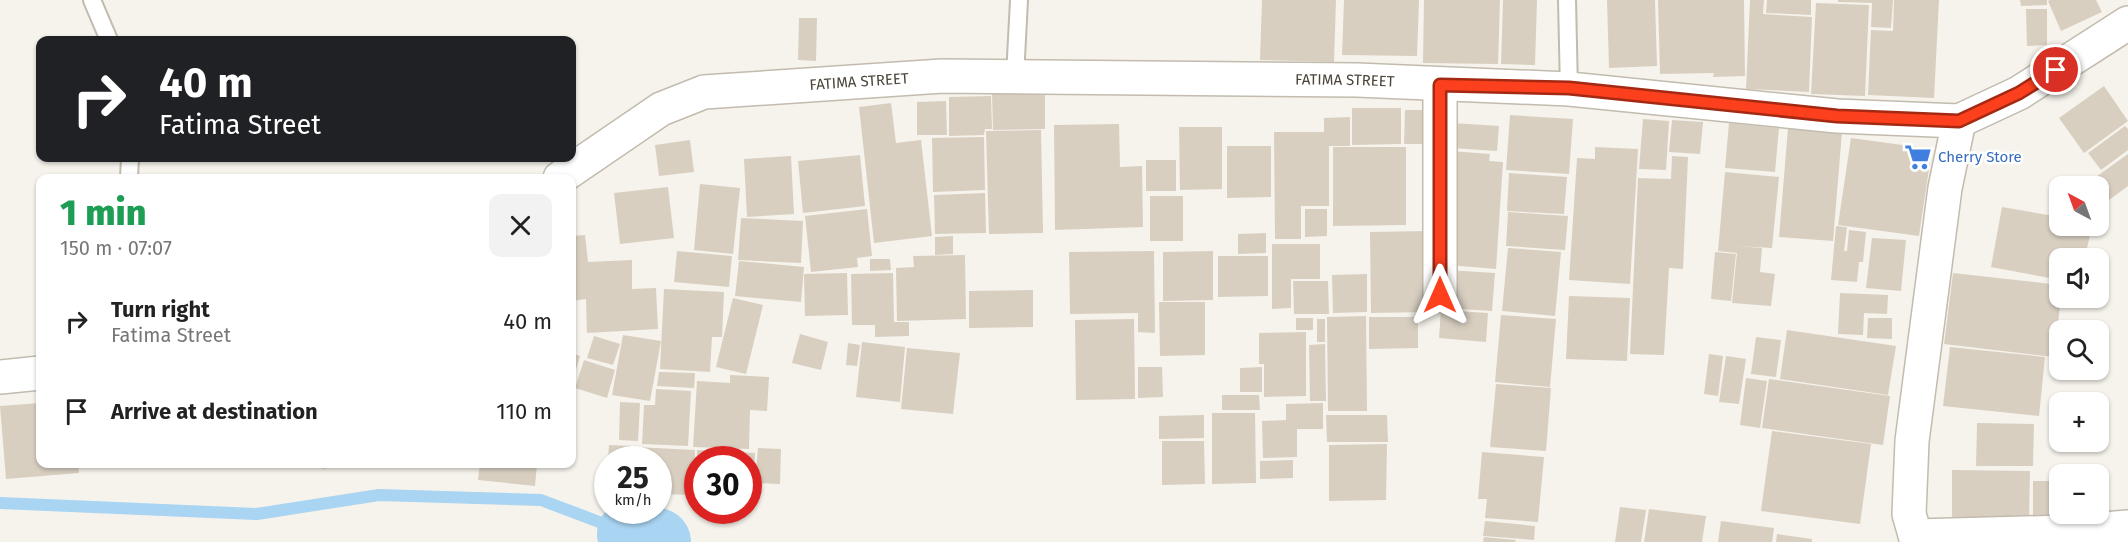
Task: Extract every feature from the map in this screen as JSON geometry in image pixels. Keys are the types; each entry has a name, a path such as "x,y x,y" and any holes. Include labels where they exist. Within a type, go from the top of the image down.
{"street":[{"name":"FATIMA STREET","path":"566,174 661,109 704,92 942,76 1357,80 1440,85 1569,88 1837,116 1959,121 2019,93 2128,23"},
{"path":"1440,85 1440,295"},
{"path":"1959,121 1945,188 1912,441 1909,514 1917,539 2128,527"},
{"path":"0,378 36,374"}],"lane":[{"path":"92,0 107,36"},
{"path":"1015,77 1019,0"},
{"path":"1567,0 1569,88"}],"building":[{"path":"1262,0 1336,0 1334,62 1260,60"},
{"path":"1344,0 1419,0 1417,56 1342,55"},
{"path":"1424,0 1500,0 1498,64 1423,63"},
{"path":"1503,0 1537,0 1535,65 1501,64"},
{"path":"1607,0 1655,0 1657,66 1609,68"},
{"path":"1658,0 1744,0 1745,76 1713,77 1714,73 1660,74"},
{"path":"1750,0 1764,0 1763,14 1812,17 1809,92 1746,89"},
{"path":"1767,0 1811,0 1811,15 1766,13"},
{"path":"1838,0 1893,0 1891,28 1871,27 1872,3 1838,2"},
{"path":"1894,0 1939,0 1934,98 1868,95 1871,30 1893,31"},
{"path":"2020,0 2047,0 2047,5 2021,6"},
{"path":"2096,0 2102,12 2061,31 2048,1"},
{"path":"1816,3 1869,5 1865,96 1811,94"},
{"path":"2026,9 2047,9 2047,45 2027,46"},
{"path":"799,18 817,18 816,61 798,60"},
{"path":"2104,86 2128,121 2084,153 2059,118"},
{"path":"1045,93 1045,129 993,130 992,94"},
{"path":"991,96 992,129 985,129 984,135 949,136 949,97"},
{"path":"946,101 947,135 917,135 917,102"},
{"path":"891,103 896,143 921,140 932,236 874,243 859,107"},
{"path":"1352,108 1401,108 1401,144 1352,145"},
{"path":"1405,110 1423,110 1424,144 1404,144"},
{"path":"1510,115 1573,119 1569,174 1506,170"},
{"path":"1350,117 1350,146 1329,146 1329,206 1301,206 1301,239 1275,239 1274,132 1324,132 1324,118"},
{"path":"1643,119 1669,121 1666,170 1639,169"},
{"path":"1672,120 1703,122 1700,154 1669,152"},
{"path":"1453,123 1499,126 1497,151 1451,148"},
{"path":"1729,123 1779,128 1775,172 1725,168"},
{"path":"1119,124 1120,167 1142,166 1143,227 1055,230 1054,125"},
{"path":"2125,126 2128,129 2128,150 2101,170 2088,153"},
{"path":"1179,127 1222,127 1222,189 1180,190"},
{"path":"1788,128 1842,132 1833,241 1779,237"},
{"path":"1041,130 1043,233 989,234 986,131"},
{"path":"984,137 985,190 933,192 932,138"},
{"path":"1851,138 1932,149 1919,236 1838,225"},
{"path":"690,140 694,172 659,176 655,145"},
{"path":"1227,146 1271,146 1271,197 1227,198"},
{"path":"1333,147 1406,147 1406,225 1333,226"},
{"path":"1595,147 1638,149 1630,284 1569,280 1577,158 1595,159"},
{"path":"1451,151 1490,154 1489,161 1503,162 1496,269 1448,265"},
{"path":"2128,154 2128,186 2109,200 2109,176 2097,176"},
{"path":"860,155 865,206 803,213 798,161"},
{"path":"791,156 794,214 747,217 744,159"},
{"path":"1672,156 1688,157 1683,269 1669,268 1664,355 1630,354 1638,178 1671,179"},
{"path":"1146,160 1176,160 1176,191 1146,191"},
{"path":"1725,172 1779,177 1772,248 1737,246 1762,248 1760,272 1775,274 1771,306 1732,303 1737,253 1718,251"},
{"path":"1509,173 1567,177 1564,214 1507,211"},
{"path":"700,184 740,188 733,254 694,250"},
{"path":"668,187 674,238 620,244 614,193"},
{"path":"985,193 986,233 935,234 934,195"},
{"path":"1150,196 1183,196 1183,241 1150,241"},
{"path":"2002,207 2049,215 2049,236 2090,236 2087,248 2049,248 2049,278 1991,267"},
{"path":"867,209 872,256 857,258 858,267 811,272 805,216"},
{"path":"1305,209 1327,209 1327,236 1305,237"},
{"path":"1508,212 1568,216 1565,250 1506,246"},
{"path":"741,218 803,221 801,263 738,260"},
{"path":"1836,226 1847,227 1844,251 1847,251 1849,230 1866,232 1863,262 1859,262 1857,282 1831,280"},
{"path":"1426,231 1427,312 1371,313 1370,232"},
{"path":"1266,233 1266,253 1238,254 1238,234"},
{"path":"585,235 588,262 632,260 632,289 656,288 658,329 587,333 586,299 576,300 576,236"},
{"path":"953,236 953,254 935,255 935,237"},
{"path":"1872,238 1906,240 1901,291 1866,288"},
{"path":"1272,244 1320,244 1320,279 1291,279 1291,308 1272,309"},
{"path":"1508,248 1561,252 1555,316 1502,311"},
{"path":"677,251 732,256 729,287 674,282"},
{"path":"1154,251 1155,333 1138,332 1138,313 1070,314 1069,252"},
{"path":"1213,251 1213,300 1163,301 1163,252"},
{"path":"1715,252 1736,254 1731,301 1711,299"},
{"path":"965,255 966,319 897,321 896,268 914,267 913,256"},
{"path":"1218,256 1268,256 1268,296 1218,297"},
{"path":"870,259 890,259 891,270 870,271"},
{"path":"739,261 804,267 801,302 735,296"},
{"path":"1447,270 1495,273 1492,311 1445,308"},
{"path":"847,273 848,315 805,316 804,274"},
{"path":"893,273 894,322 909,322 909,336 875,337 875,325 852,325 851,274"},
{"path":"1953,273 2049,284 2049,308 2060,308 2058,320 2049,320 2049,356 1944,344"},
{"path":"1367,274 1367,312 1333,313 1332,275"},
{"path":"1293,281 1328,281 1329,314 1294,314"},
{"path":"664,289 724,292 722,337 712,337 710,372 660,369"},
{"path":"1033,290 1033,327 969,328 969,291"},
{"path":"1840,293 1888,295 1887,314 1864,313 1863,335 1838,334"},
{"path":"1569,296 1630,298 1627,361 1566,359"},
{"path":"733,298 763,305 746,374 716,367"},
{"path":"1159,302 1205,302 1205,355 1160,356"},
{"path":"1441,310 1488,313 1486,342 1439,338"},
{"path":"1501,315 1556,319 1550,387 1495,382"},
{"path":"1366,316 1367,411 1328,411 1327,317"},
{"path":"1369,317 1418,317 1418,348 1369,349"},
{"path":"1296,318 1313,318 1313,330 1296,330"},
{"path":"1868,318 1892,318 1892,339 1867,338"},
{"path":"1134,319 1135,399 1076,400 1075,320"},
{"path":"1317,319 1325,319 1325,342 1317,342"},
{"path":"1787,330 1896,346 1888,395 1780,379"},
{"path":"1306,332 1306,396 1264,397 1264,364 1259,364 1259,333"},
{"path":"800,334 828,342 821,370 792,363"},
{"path":"623,335 661,341 650,401 612,395"},
{"path":"594,336 620,344 613,365 587,358"},
{"path":"1756,337 1781,340 1776,377 1751,374"},
{"path":"862,342 905,347 900,402 856,397"},
{"path":"848,343 860,345 857,366 846,365"},
{"path":"1325,344 1326,401 1310,401 1309,345"},
{"path":"1950,347 2045,357 2039,416 1943,406"},
{"path":"907,348 960,353 953,414 901,409"},
{"path":"576,354 580,356 576,370"},
{"path":"1709,354 1723,356 1718,396 1704,394"},
{"path":"1726,356 1746,359 1739,404 1719,402"},
{"path":"584,360 615,370 607,398 576,388"},
{"path":"1138,367 1162,367 1163,397 1138,398"},
{"path":"1262,367 1262,392 1240,392 1240,368"},
{"path":"659,372 695,373 694,388 657,386"},
{"path":"730,375 769,377 767,411 750,410 749,446 693,446 697,381 730,383"},
{"path":"1746,378 1767,381 1760,428 1740,425"},
{"path":"1769,379 1890,396 1883,445 1762,428"},
{"path":"1496,384 1551,388 1546,451 1490,447"},
{"path":"656,389 691,391 688,446 642,444 644,405 655,405"},
{"path":"1222,395 1259,395 1260,410 1222,410"},
{"path":"620,402 640,403 638,441 619,440"},
{"path":"36,403 36,468 78,468 79,473 6,479 0,406"},
{"path":"1323,403 1323,429 1297,429 1297,457 1263,458 1262,421 1286,420 1286,404"},
{"path":"1212,413 1255,413 1256,483 1212,484"},
{"path":"1204,415 1204,438 1159,439 1159,416"},
{"path":"1326,415 1387,415 1388,442 1327,442"},
{"path":"1977,423 2034,424 2033,466 1976,466"},
{"path":"1772,431 1871,444 1860,524 1761,511"},
{"path":"1162,441 1204,441 1205,484 1162,485"},
{"path":"1387,444 1386,500 1329,501 1329,445"},
{"path":"762,448 781,449 780,484 762,483"},
{"path":"672,449 684,449 684,495 672,494"},
{"path":"1482,452 1544,457 1538,522 1485,518 1487,499 1478,499"},
{"path":"1293,460 1293,478 1260,479 1260,461"},
{"path":"480,468 537,468 535,486 478,480"},
{"path":"1952,470 2030,471 2029,519 1952,518"},
{"path":"2033,481 2049,481 2049,522 2033,525"},
{"path":"1620,507 1646,510 1641,542 1615,542"},
{"path":"1649,509 1706,516 1702,542 1644,542"},
{"path":"1485,521 1535,526 1534,540 1483,536"},
{"path":"1721,521 1774,528 1772,542 1718,542"},
{"path":"1777,534 1812,539 1812,542 1776,542"},
{"path":"1484,537 1516,540 1515,542 1483,542"}],"waterway":[{"path":"0,503 257,514 379,495 541,500 631,534"},
{"path":"631,534 657,542"}],"place":[{"name":"Cherry Store","path":"1918,157"}],"route":[{"path":"1440,295 1440,85 1569,88 1837,116 1959,121 2019,93 2056,70"}]}
